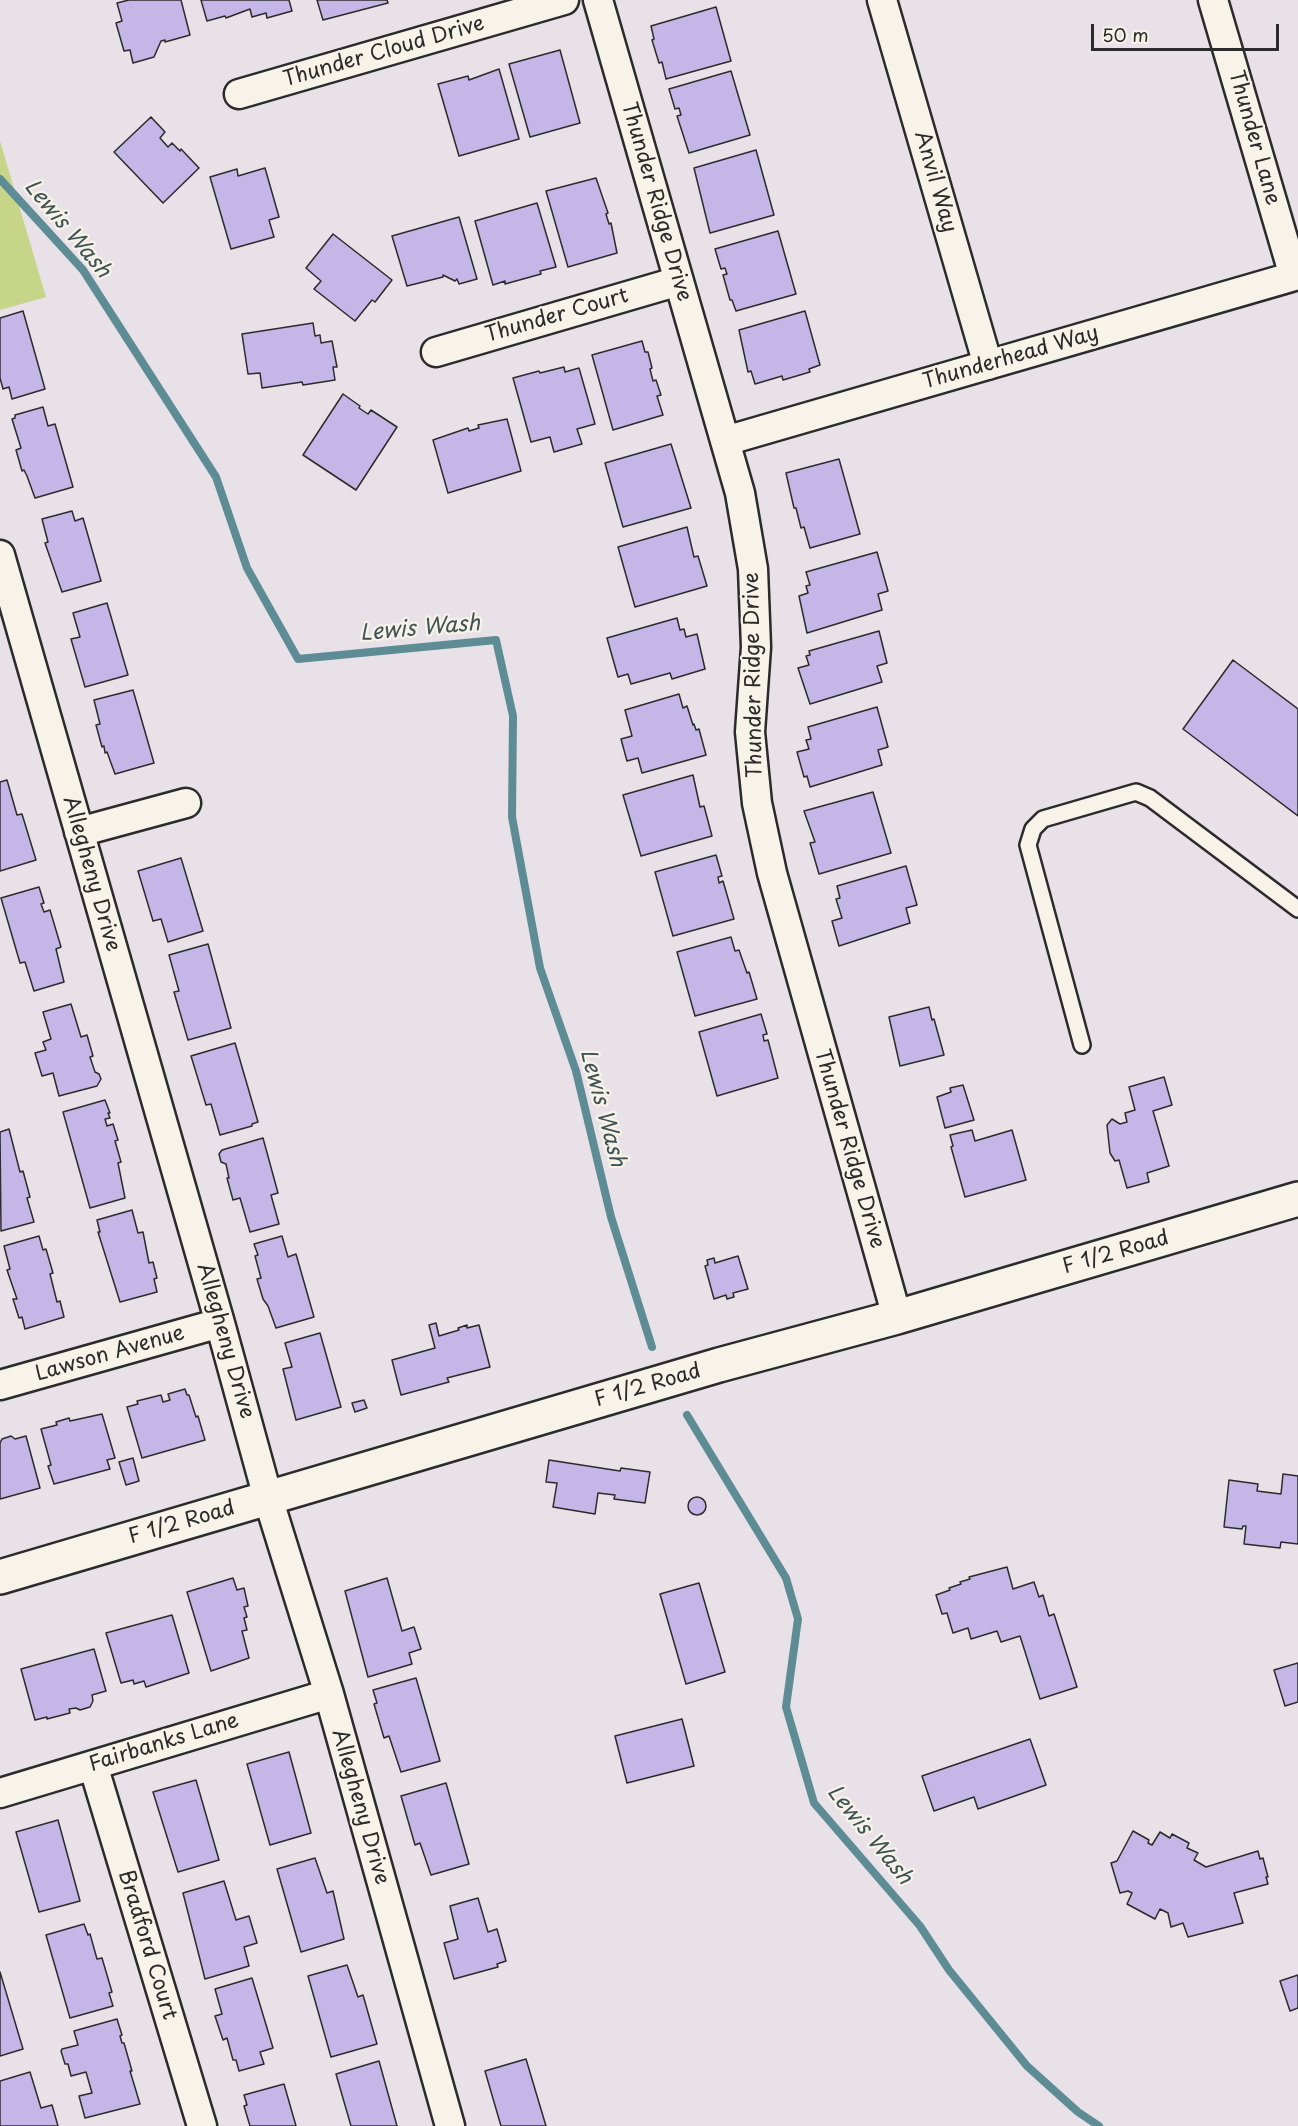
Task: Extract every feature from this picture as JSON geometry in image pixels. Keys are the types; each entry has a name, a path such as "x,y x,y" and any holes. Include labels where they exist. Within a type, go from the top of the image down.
{"street":[{"name":"Thunder Cloud Drive","path":"239,94 564,0"},
{"name":"Thunder Ridge Drive","path":"598,0 740,493 753,570 756,647 750,732 757,803 772,873 897,1317"},
{"name":"Anvil Way","path":"882,0 988,365"},
{"name":"Thunder Lane","path":"1213,0 1296,275"},
{"name":"Thunderhead Way","path":"725,441 1296,275"},
{"name":"Thunder Court","path":"436,352 679,281"},
{"name":"Allegheny Drive","path":"0,555 268,1498 328,1694 450,2126"},
{"path":"79,832 186,803"},
{"name":"F 1/2 Road","path":"0,1577 719,1365 897,1317 1298,1199"},
{"name":"Lawson Avenue","path":"0,1385 220,1323"},
{"name":"Fairbanks Lane","path":"0,1793 328,1694"},
{"name":"Bradford Court","path":"93,1765 202,2126"}],"lane":[{"path":"1082,1045 1028,845 1033,829 1043,819 1136,792 1150,798 1298,909"}],"green space":[{"path":"0,141 46,297 0,310"}],"building":[{"path":"129,0 181,0 190,35 161,41 154,57 133,63 130,50 124,51 116,23 122,21 117,3"},
{"path":"201,0 289,0 292,11 267,18 266,13 252,17 250,9 226,18 225,16 207,21"},
{"path":"317,0 387,0 388,3 323,20"},
{"path":"716,7 731,61 666,79 662,62 659,63 652,40 654,39 651,26"},
{"path":"560,50 580,123 530,137 509,64"},
{"path":"499,69 519,139 459,156 438,84 468,76 469,80"},
{"path":"731,71 750,135 689,153 677,116 681,115 679,108 675,109 669,89"},
{"path":"151,117 165,132 160,138 168,147 172,143 180,151 181,149 199,168 163,203 114,152"},
{"path":"756,150 774,215 710,233 694,168"},
{"path":"265,168 279,217 269,220 274,237 231,249 210,177 237,169 238,176"},
{"path":"596,178 608,213 606,214 609,224 611,223 617,253 568,267 546,191"},
{"path":"537,203 556,267 540,271 541,274 493,285 475,221"},
{"path":"459,217 477,279 459,284 457,279 455,281 443,275 443,277 407,286 392,236"},
{"path":"778,231 796,294 736,311 730,300 723,275 727,274 725,268 721,269 715,249"},
{"path":"333,234 392,280 375,302 372,300 355,321 314,289 321,281 306,268"},
{"path":"23,311 45,389 12,399 9,387 3,389 0,378 0,318"},
{"path":"805,311 820,365 809,369 810,372 783,380 782,376 755,384 751,371 748,372 739,330"},
{"path":"313,323 315,336 320,335 321,343 332,341 337,367 333,367 335,380 262,388 260,373 248,374 242,334"},
{"path":"642,341 645,352 648,352 653,381 656,380 661,395 657,396 663,415 613,430 592,355"},
{"path":"564,367 565,372 579,368 595,424 577,429 582,444 554,452 550,437 531,442 513,378"},
{"path":"343,394 368,414 371,410 397,427 356,490 303,455"},
{"path":"43,407 48,426 55,424 73,487 35,498 27,476 24,470 22,471 16,450 21,448 12,419 15,415"},
{"path":"507,419 521,471 448,493 433,440 468,428 469,431 479,428 478,425"},
{"path":"671,444 691,508 623,527 605,463"},
{"path":"839,459 860,534 810,548 804,527 801,528 796,508 794,508 786,473"},
{"path":"72,511 75,521 83,518 101,581 62,592 45,543 48,542 42,519"},
{"path":"687,527 694,557 698,556 707,586 635,607 618,547"},
{"path":"877,552 888,591 878,594 882,610 807,633 799,596 808,593 806,586 810,585 806,572"},
{"path":"107,603 128,675 85,687 71,639 80,637 73,613"},
{"path":"677,618 680,630 684,629 686,637 697,634 705,669 672,679 670,673 631,684 628,674 618,677 607,638"},
{"path":"879,631 887,663 877,666 882,682 810,704 798,668 809,665 806,656 810,655 809,651"},
{"path":"1233,660 1298,709 1298,816 1183,729"},
{"path":"133,690 154,763 115,774 107,752 105,753 104,746 102,747 96,725 100,724 94,700"},
{"path":"679,694 683,708 687,706 693,725 696,730 699,729 706,755 642,773 638,758 627,761 621,739 632,736 625,710"},
{"path":"877,707 888,747 878,750 882,765 810,787 807,776 804,777 797,752 809,749 806,740 811,739 808,727"},
{"path":"693,775 700,807 704,806 712,836 641,856 623,795"},
{"path":"7,780 17,815 22,814 36,860 0,871 0,782"},
{"path":"873,792 891,853 819,874 810,843 815,842 804,811"},
{"path":"716,855 722,876 718,877 719,883 723,881 734,919 673,936 655,872"},
{"path":"181,858 203,931 168,942 161,919 153,921 138,871"},
{"path":"906,866 917,905 906,908 910,923 839,946 832,921 842,918 836,899 840,898 837,886"},
{"path":"39,887 44,903 41,904 44,912 50,910 61,947 56,949 64,982 34,991 25,962 20,963 1,898"},
{"path":"731,937 735,951 739,950 747,973 749,972 757,999 695,1016 677,952"},
{"path":"208,944 231,1028 188,1040 174,992 179,991 169,955"},
{"path":"71,1004 81,1037 87,1035 93,1056 90,1057 95,1072 101,1079 97,1086 59,1096 53,1073 42,1076 35,1053 46,1050 43,1042 51,1039 43,1012"},
{"path":"929,1007 944,1055 900,1066 889,1017"},
{"path":"761,1014 767,1034 763,1035 764,1041 768,1040 778,1078 717,1096 699,1032"},
{"path":"235,1043 258,1122 252,1126 220,1135 211,1104 206,1105 191,1056"},
{"path":"1164,1077 1172,1105 1153,1111 1169,1166 1147,1173 1149,1182 1127,1188 1119,1160 1115,1161 1110,1153 1107,1125 1112,1119 1120,1124 1127,1122 1125,1113 1135,1110 1129,1087"},
{"path":"963,1085 974,1120 945,1128 937,1097 951,1092 950,1088"},
{"path":"105,1100 110,1113 108,1113 110,1118 105,1119 107,1126 113,1124 118,1140 115,1141 121,1162 118,1163 125,1198 90,1208 63,1112"},
{"path":"9,1129 20,1172 23,1171 30,1197 27,1198 34,1222 1,1231 0,1132"},
{"path":"972,1130 975,1141 1012,1130 1026,1180 965,1197 951,1147 953,1146 950,1135"},
{"path":"263,1138 278,1193 271,1195 279,1224 250,1232 240,1198 233,1200 226,1164 221,1162 219,1154 222,1150"},
{"path":"132,1210 138,1233 143,1232 149,1263 153,1262 157,1278 154,1279 157,1292 120,1302 98,1232 100,1232 97,1220"},
{"path":"39,1236 43,1250 46,1249 53,1273 50,1274 57,1302 60,1301 64,1317 25,1329 13,1299 17,1299 7,1270 10,1269 4,1246"},
{"path":"282,1236 288,1257 296,1254 314,1317 276,1328 257,1279 261,1278 254,1244"},
{"path":"738,1256 748,1289 733,1293 734,1297 727,1299 726,1295 714,1299 705,1266 708,1265 707,1260 714,1258 715,1263"},
{"path":"436,1323 439,1336 467,1325 467,1328 479,1325 490,1367 447,1378 449,1382 401,1395 392,1360 435,1348 429,1325"},
{"path":"320,1333 341,1407 296,1420 283,1369 292,1367 285,1343"},
{"path":"185,1389 196,1417 198,1416 205,1440 142,1458 127,1407 138,1404 137,1401 161,1395 163,1402 170,1400 168,1394"},
{"path":"364,1400 367,1408 355,1412 352,1403"},
{"path":"102,1414 115,1458 107,1460 110,1469 54,1484 41,1429 57,1425 56,1422 69,1418 70,1421"},
{"path":"11,1436 15,1439 26,1436 40,1488 0,1499 0,1443 2,1439"},
{"path":"133,1458 139,1481 126,1485 119,1462"},
{"path":"549,1460 620,1471 621,1468 650,1472 645,1503 614,1499 615,1495 598,1493 595,1514 553,1507 557,1483 546,1482"},
{"path":"1283,1474 1298,1476 1298,1544 1281,1542 1280,1548 1244,1544 1246,1526 1242,1529 1224,1527 1229,1480 1258,1484 1257,1491 1281,1494"},
{"path":"697,1497 703,1500 706,1506 703,1512 697,1515 691,1512 688,1506 691,1500"},
{"path":"1007,1567 1013,1589 1034,1582 1039,1597 1043,1595 1049,1616 1054,1614 1077,1687 1040,1699 1020,1636 1001,1642 997,1631 971,1639 968,1628 953,1633 947,1613 942,1614 936,1595 961,1584 960,1582 970,1579 969,1577"},
{"path":"233,1578 237,1590 244,1588 248,1606 244,1607 247,1630 242,1631 249,1658 211,1671 187,1592"},
{"path":"387,1578 402,1631 414,1627 421,1649 409,1653 412,1664 368,1677 345,1591"},
{"path":"699,1583 725,1672 686,1684 660,1594"},
{"path":"172,1615 189,1673 146,1687 144,1681 134,1684 133,1680 121,1683 106,1633"},
{"path":"94,1649 106,1691 92,1695 93,1701 90,1707 80,1710 69,1709 70,1713 35,1720 21,1669"},
{"path":"1298,1663 1298,1702 1285,1706 1274,1670"},
{"path":"416,1678 440,1761 401,1772 389,1736 384,1738 374,1704 377,1703 373,1690"},
{"path":"682,1719 694,1766 627,1783 615,1736"},
{"path":"1030,1739 1046,1785 978,1809 974,1797 934,1811 922,1776"},
{"path":"289,1752 311,1833 270,1845 247,1764"},
{"path":"196,1780 219,1860 178,1872 153,1792"},
{"path":"446,1783 469,1864 431,1875 420,1843 415,1845 401,1796"},
{"path":"58,1820 80,1901 39,1912 16,1832"},
{"path":"1133,1831 1149,1840 1148,1843 1152,1845 1160,1832 1170,1838 1172,1834 1189,1843 1187,1848 1198,1853 1194,1860 1206,1867 1258,1851 1260,1859 1263,1858 1268,1884 1234,1893 1243,1923 1188,1937 1183,1923 1171,1927 1168,1913 1160,1909 1155,1919 1127,1904 1132,1893 1128,1891 1120,1893 1111,1863 1117,1861"},
{"path":"315,1858 327,1893 333,1891 344,1939 301,1952 277,1869"},
{"path":"224,1881 236,1920 249,1916 257,1943 244,1947 249,1966 205,1979 183,1893"},
{"path":"478,1898 488,1932 497,1929 506,1961 497,1964 498,1967 454,1979 444,1943 458,1939 450,1906"},
{"path":"84,1924 88,1935 90,1934 97,1959 102,1958 112,1992 109,1993 113,2006 70,2018 46,1935"},
{"path":"347,1965 358,1997 363,1995 377,2044 331,2057 308,1976"},
{"path":"0,1972 23,2049 0,2056"},
{"path":"1298,1975 1298,2008 1290,2011 1280,1981"},
{"path":"252,1978 273,2048 260,2052 264,2064 239,2071 236,2060 233,2060 227,2038 223,2040 215,2016 222,2014 215,1989"},
{"path":"117,2019 140,2104 85,2118 79,2096 92,2093 86,2072 71,2076 61,2051 78,2045 74,2031"},
{"path":"526,2059 546,2126 501,2126 485,2071"},
{"path":"379,2061 397,2126 351,2126 336,2074"},
{"path":"30,2072 41,2108 52,2105 58,2126 0,2126 0,2081"},
{"path":"284,2084 296,2126 250,2126 244,2106 247,2105 244,2095"}],"waterway":[{"name":"Lewis Wash","path":"0,179 83,270 216,477 247,568 298,659 496,640 513,716 512,817 540,968 576,1071 611,1217 652,1347"},
{"name":"Lewis Wash","path":"687,1415 786,1578 798,1619 786,1707 814,1803 920,1926 949,1970 1027,2066 1078,2112 1099,2126"}]}
